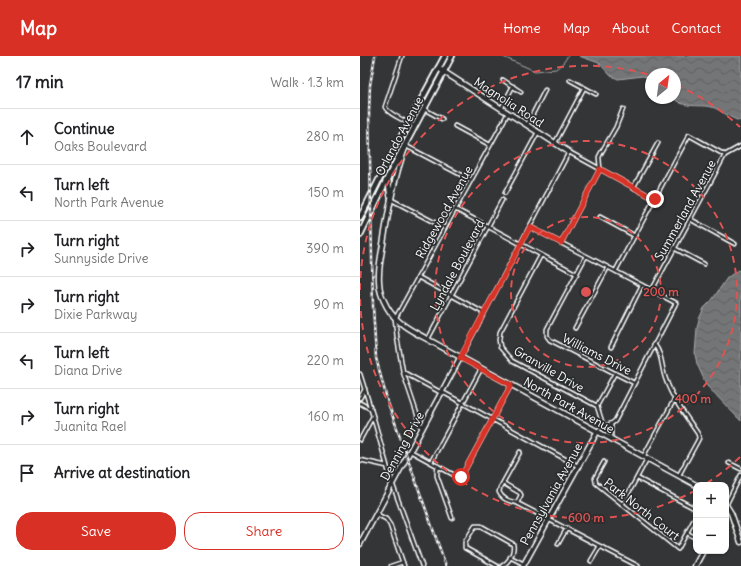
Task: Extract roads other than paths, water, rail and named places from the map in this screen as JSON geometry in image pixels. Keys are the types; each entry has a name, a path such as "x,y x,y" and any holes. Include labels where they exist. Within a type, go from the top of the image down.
{"main road":[{"name":"Orlando Avenue","path":"360,218 393,152 445,56"},
{"name":"Orlando Avenue","path":"360,235 362,224 452,56"},
{"path":"422,97 422,106 424,109"},
{"path":"388,177 393,152"}],"street":[{"path":"402,56 385,107 391,113 415,126"},
{"name":"Magnolia Road","path":"438,68 569,152"},
{"path":"504,80 521,92"},
{"path":"570,80 596,94"},
{"path":"502,109 513,86"},
{"path":"554,143 584,88"},
{"path":"527,125 545,90"},
{"path":"424,109 442,119"},
{"path":"561,243 600,169 599,157 616,128 623,109"},
{"name":"Ridgewood Avenue","path":"395,319 508,113"},
{"path":"455,126 490,145"},
{"path":"505,193 538,132"},
{"path":"616,270 689,135 725,155"},
{"name":"North Park Avenue","path":"409,137 398,168 390,199 379,268 379,281 383,300 395,319 401,324 460,358 693,483"},
{"path":"633,188 658,143"},
{"path":"406,146 471,180"},
{"name":"Summerland Avenue","path":"652,290 725,155 741,146"},
{"path":"460,358 569,152 655,199"},
{"name":"North Park Avenue","path":"388,177 390,199"},
{"path":"390,199 445,228"},
{"name":"Lyndale Boulevard","path":"427,339 502,200"},
{"path":"455,209 577,274"},
{"path":"600,217 635,236"},
{"path":"690,219 735,244"},
{"path":"530,227 616,270 676,303 615,421 611,424 603,425 597,432"},
{"path":"674,248 704,264"},
{"name":"Granville Drive","path":"541,255 500,332 500,347 512,361 597,406"},
{"name":"Williams Drive","path":"586,256 547,330 547,336 550,340 634,383"},
{"path":"575,328 608,267"},
{"path":"418,277 484,313"},
{"path":"611,347 642,285"},
{"path":"395,319 402,372 422,429"},
{"path":"654,344 661,357 665,378 674,400 698,434 699,438 679,476"},
{"name":"Denning Drive","path":"360,544 460,358"},
{"path":"430,462 481,369"},
{"path":"402,372 493,419 578,466"},
{"path":"603,425 597,406 615,373"},
{"path":"360,374 392,484 422,566"},
{"path":"410,451 456,476 461,477 511,385"},
{"path":"360,398 365,389"},
{"path":"622,505 637,478 645,458 674,400"},
{"path":"360,403 371,409"},
{"path":"360,440 373,416"},
{"path":"611,424 611,440"},
{"name":"Pennsylvania Avenue","path":"524,565 597,432"},
{"path":"520,452 503,483 500,492 504,499 518,503 638,566"},
{"path":"360,460 387,466"},
{"name":"Park North Court","path":"604,462 594,481 622,505 678,549 687,533"},
{"path":"729,463 741,469"},
{"path":"438,466 436,471 437,476 452,518"},
{"path":"729,499 741,475"},
{"path":"637,478 693,507"},
{"path":"503,483 520,492 518,503"},
{"path":"729,512 741,542"},
{"path":"376,514 386,519 390,525 404,566"},
{"path":"693,536 687,533 695,518"},
{"path":"497,566 465,548 465,542 476,526 481,526 510,541 514,547 507,563 502,566"},
{"path":"558,544 567,528"},
{"path":"591,561 600,546"},
{"path":"695,566 701,554"},
{"path":"510,557 524,565"},
{"path":"391,566 403,562"}],"water":[{"path":"579,56 741,56 741,121 712,107 681,103 681,68 645,68 645,77 618,79 610,75 599,63"},
{"path":"738,270 741,272 741,421 707,386 697,364 695,354 697,328 704,308 712,300 727,278"}],"waterway":[{"path":"501,56 535,71 556,69 568,56"}],"railway":[{"path":"375,56 370,85 369,112 373,306 376,358 388,403 446,566"}]}
